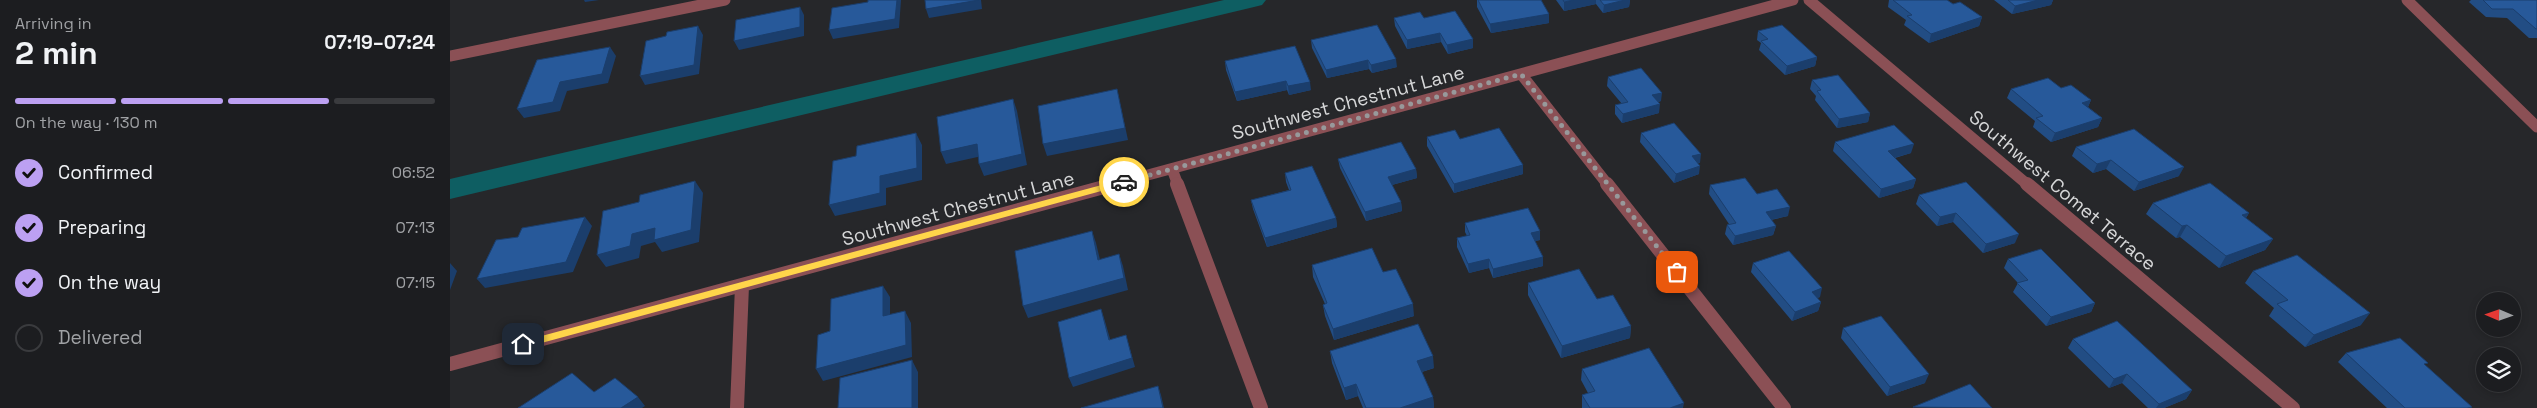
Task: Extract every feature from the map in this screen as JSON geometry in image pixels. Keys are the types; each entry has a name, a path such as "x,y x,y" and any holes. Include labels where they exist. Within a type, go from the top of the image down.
{"street":[{"path":"450,56 725,0"},
{"name":"Southwest Chestnut Lane","path":"450,364 1793,0"},
{"name":"Southwest Comet Terrace","path":"1809,0 2293,408"},
{"path":"2407,0 2537,127"},
{"path":"1521,74 1784,408"},
{"path":"1172,169 1261,408"},
{"path":"737,408 742,286"}],"building":[{"path":"868,0 897,0 895,19 829,30 832,8 868,2"},
{"path":"925,0 979,0 926,9"},
{"path":"1478,0 1541,0 1549,14 1490,24"},
{"path":"1600,0 1625,0 1604,5"},
{"path":"1893,0 1947,0 1953,4 1960,2 1982,17 1931,34 1907,16 1912,15"},
{"path":"2008,0 2038,0 2015,6"},
{"path":"2483,0 2537,0 2537,29 2513,9 2492,9"},
{"path":"800,7 800,27 734,41 736,20"},
{"path":"1455,11 1473,39 1447,45 1440,33 1407,40 1394,18 1420,12 1424,18"},
{"path":"1377,25 1396,59 1371,65 1368,60 1326,70 1311,40"},
{"path":"1782,25 1817,57 1787,66 1761,41 1768,39 1758,31"},
{"path":"698,26 694,65 640,76 646,41 666,36 667,32"},
{"path":"1295,46 1310,82 1288,86 1286,81 1235,92 1225,61"},
{"path":"610,47 602,74 560,82 553,102 517,109 537,60"},
{"path":"1641,68 1662,93 1652,95 1660,104 1623,114 1615,105 1628,102 1608,77"},
{"path":"1838,75 1870,113 1839,119 1817,91 1821,90 1812,80"},
{"path":"2048,78 2061,88 2071,85 2091,100 2082,103 2102,118 2055,133 2036,118 2043,116 2011,89"},
{"path":"1117,89 1125,128 1043,144 1038,106"},
{"path":"1013,99 1022,154 979,164 977,144 941,152 937,117"},
{"path":"1674,123 1701,154 1692,156 1700,166 1676,174 1641,133"},
{"path":"1894,125 1914,144 1888,151 1916,179 1881,189 1835,142"},
{"path":"1499,128 1523,165 1454,184 1427,137 1455,130 1460,139"},
{"path":"2134,129 2184,167 2139,182 2111,160 2097,164 2076,147"},
{"path":"916,133 917,168 880,176 880,193 829,205 833,161 856,156 857,146"},
{"path":"1401,142 1416,169 1388,177 1401,202 1365,212 1338,159"},
{"path":"1312,166 1336,218 1265,238 1251,200 1291,190 1285,173"},
{"path":"1745,178 1757,194 1777,189 1790,207 1766,212 1776,226 1735,236 1727,225 1736,223 1710,185"},
{"path":"695,181 691,230 654,240 655,228 632,234 630,246 597,255 603,211 639,202 640,195"},
{"path":"1966,182 2019,234 1986,244 1956,213 1940,217 1919,195"},
{"path":"2210,183 2249,213 2242,215 2273,239 2226,256 2187,225 2182,226 2153,203"},
{"path":"1528,208 1540,231 1531,233 1543,257 1493,269 1489,259 1468,264 1457,238 1470,235 1465,223"},
{"path":"585,217 566,262 477,279 496,240 518,237 522,228"},
{"path":"1092,231 1098,260 1119,254 1124,278 1023,306 1015,251"},
{"path":"1372,248 1383,272 1396,269 1413,304 1333,329 1323,305 1327,303 1312,265"},
{"path":"2041,249 2095,303 2051,317 2017,283 2028,280 2008,259"},
{"path":"1789,251 1822,288 1812,292 1821,302 1795,312 1753,263"},
{"path":"2297,255 2370,313 2314,335 2277,304 2288,300 2253,271"},
{"path":"1579,269 1597,299 1613,295 1631,326 1562,346 1528,283"},
{"path":"883,286 883,316 905,311 906,345 816,369 818,335 830,331 831,299"},
{"path":"1101,309 1109,340 1126,335 1132,358 1069,378 1058,322"},
{"path":"1881,316 1929,374 1890,387 1843,328"},
{"path":"2117,321 2192,390 2159,404 2127,374 2114,379 2073,339"},
{"path":"1418,324 1433,356 1417,361 1433,397 1400,408 1366,408 1356,384 1344,388 1330,351"},
{"path":"2400,338 2428,363 2424,364 2472,407 2405,408 2346,353"},
{"path":"1649,348 1684,403 1670,408 1590,408 1582,395 1595,391 1582,369"},
{"path":"912,360 912,408 838,408 840,378"},
{"path":"572,373 594,392 615,378 638,397 621,408 518,408"},
{"path":"1970,384 1992,408 1913,407"},
{"path":"1158,386 1163,408 1081,408"}],"waterway":[{"path":"450,189 1254,0"}],"way so far":[{"path":"1124,182 1521,74 1677,272"}],"route":[{"path":"523,344 1124,182"}]}
